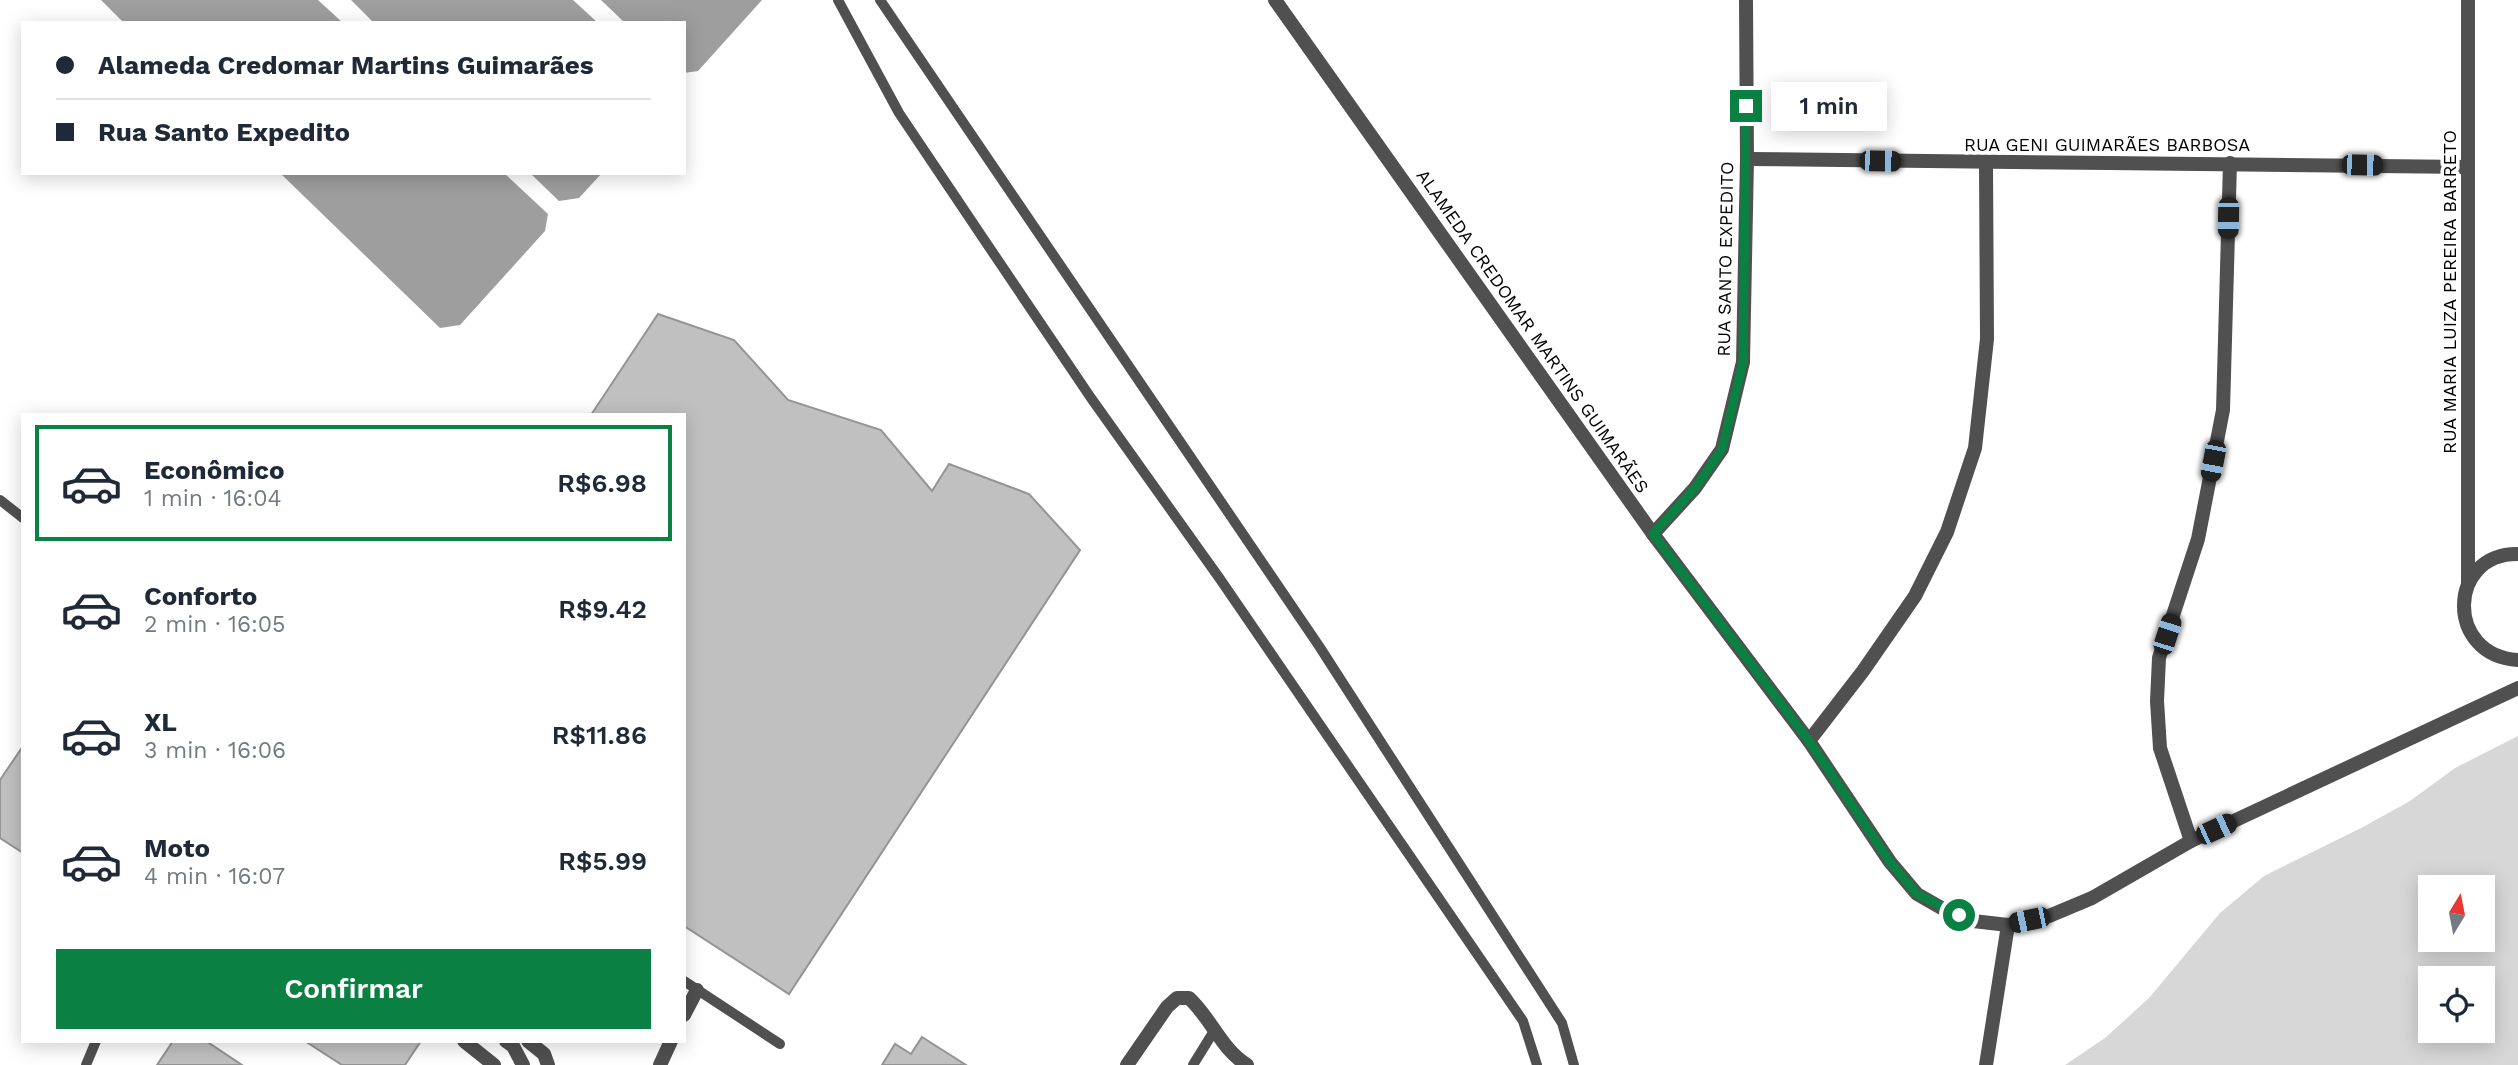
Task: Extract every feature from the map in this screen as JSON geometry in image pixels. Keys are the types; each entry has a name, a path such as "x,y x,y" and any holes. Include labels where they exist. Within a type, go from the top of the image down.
{"street":[{"name":"ALAMEDA CREDOMAR MARTINS GUIMARÃES","path":"1275,0 1653,534 1809,741 1890,862 1917,894 1945,910 1972,921 2008,925 2049,916 2092,898 2191,841 2518,688"},
{"name":"RUA SANTO EXPEDITO","path":"1653,534 1695,488 1722,449 1743,362 1746,0"},
{"name":"RUA MARIA LUIZA PEREIRA BARRETO","path":"2468,0 2468,584 2463,601 2464,619 2471,635 2483,648 2499,657 2518,660"},
{"name":"RUA GENI GUIMARÃES BARBOSA","path":"1746,159 2468,167"},
{"path":"1809,741 1915,597 1947,532 1975,447 1987,339 1986,163"},
{"path":"2191,841 2160,748 2157,701 2159,657 2197,539 2223,410 2230,163"},
{"path":"2468,584 2477,570 2491,559 2508,553 2518,554"},
{"path":"1986,1065 2008,925"},
{"path":"686,1007 691,986"},
{"path":"1127,1065 1167,1007 1177,998 1189,998 1236,1058 1247,1065"},
{"path":"466,1043 494,1065"},
{"path":"509,1043 523,1065"},
{"path":"530,1043 544,1054 548,1065"},
{"path":"660,1065 670,1043"}],"lane":[{"path":"838,0 899,113 1091,398 1220,579 1522,1021 1537,1065"},
{"path":"880,0 1319,646 1562,1023 1574,1065"},
{"path":"0,500 21,516"},
{"path":"691,986 780,1044"},
{"path":"1193,1065 1214,1031"},
{"path":"86,1065 95,1043"}],"shaded area":[{"path":"101,0 318,0 341,21 122,21"},
{"path":"351,0 573,0 596,21 372,21"},
{"path":"601,0 762,0 698,71 686,73 686,21 623,21"},
{"path":"282,175 506,175 548,214 545,231 460,325 440,328"},
{"path":"532,175 600,175 579,198 559,201"},
{"path":"2518,736 2518,1065 2065,1065 2105,1038 2149,998 2220,913 2264,876 2410,801 2455,768"}],"building":[{"path":"658,314 734,340 788,400 881,430 932,491 949,464 1029,494 1080,550 789,994 686,927 686,413 592,413"},
{"path":"21,749 21,852 0,838 0,780"},
{"path":"922,1037 966,1065 882,1065 895,1044 911,1054"},
{"path":"172,1043 209,1043 242,1065 157,1065"},
{"path":"308,1043 420,1043 405,1065 342,1065"}],"route":[{"path":"1746,106 1743,362 1722,449 1695,488 1653,534 1809,741 1890,862 1917,894 1959,915"}]}
